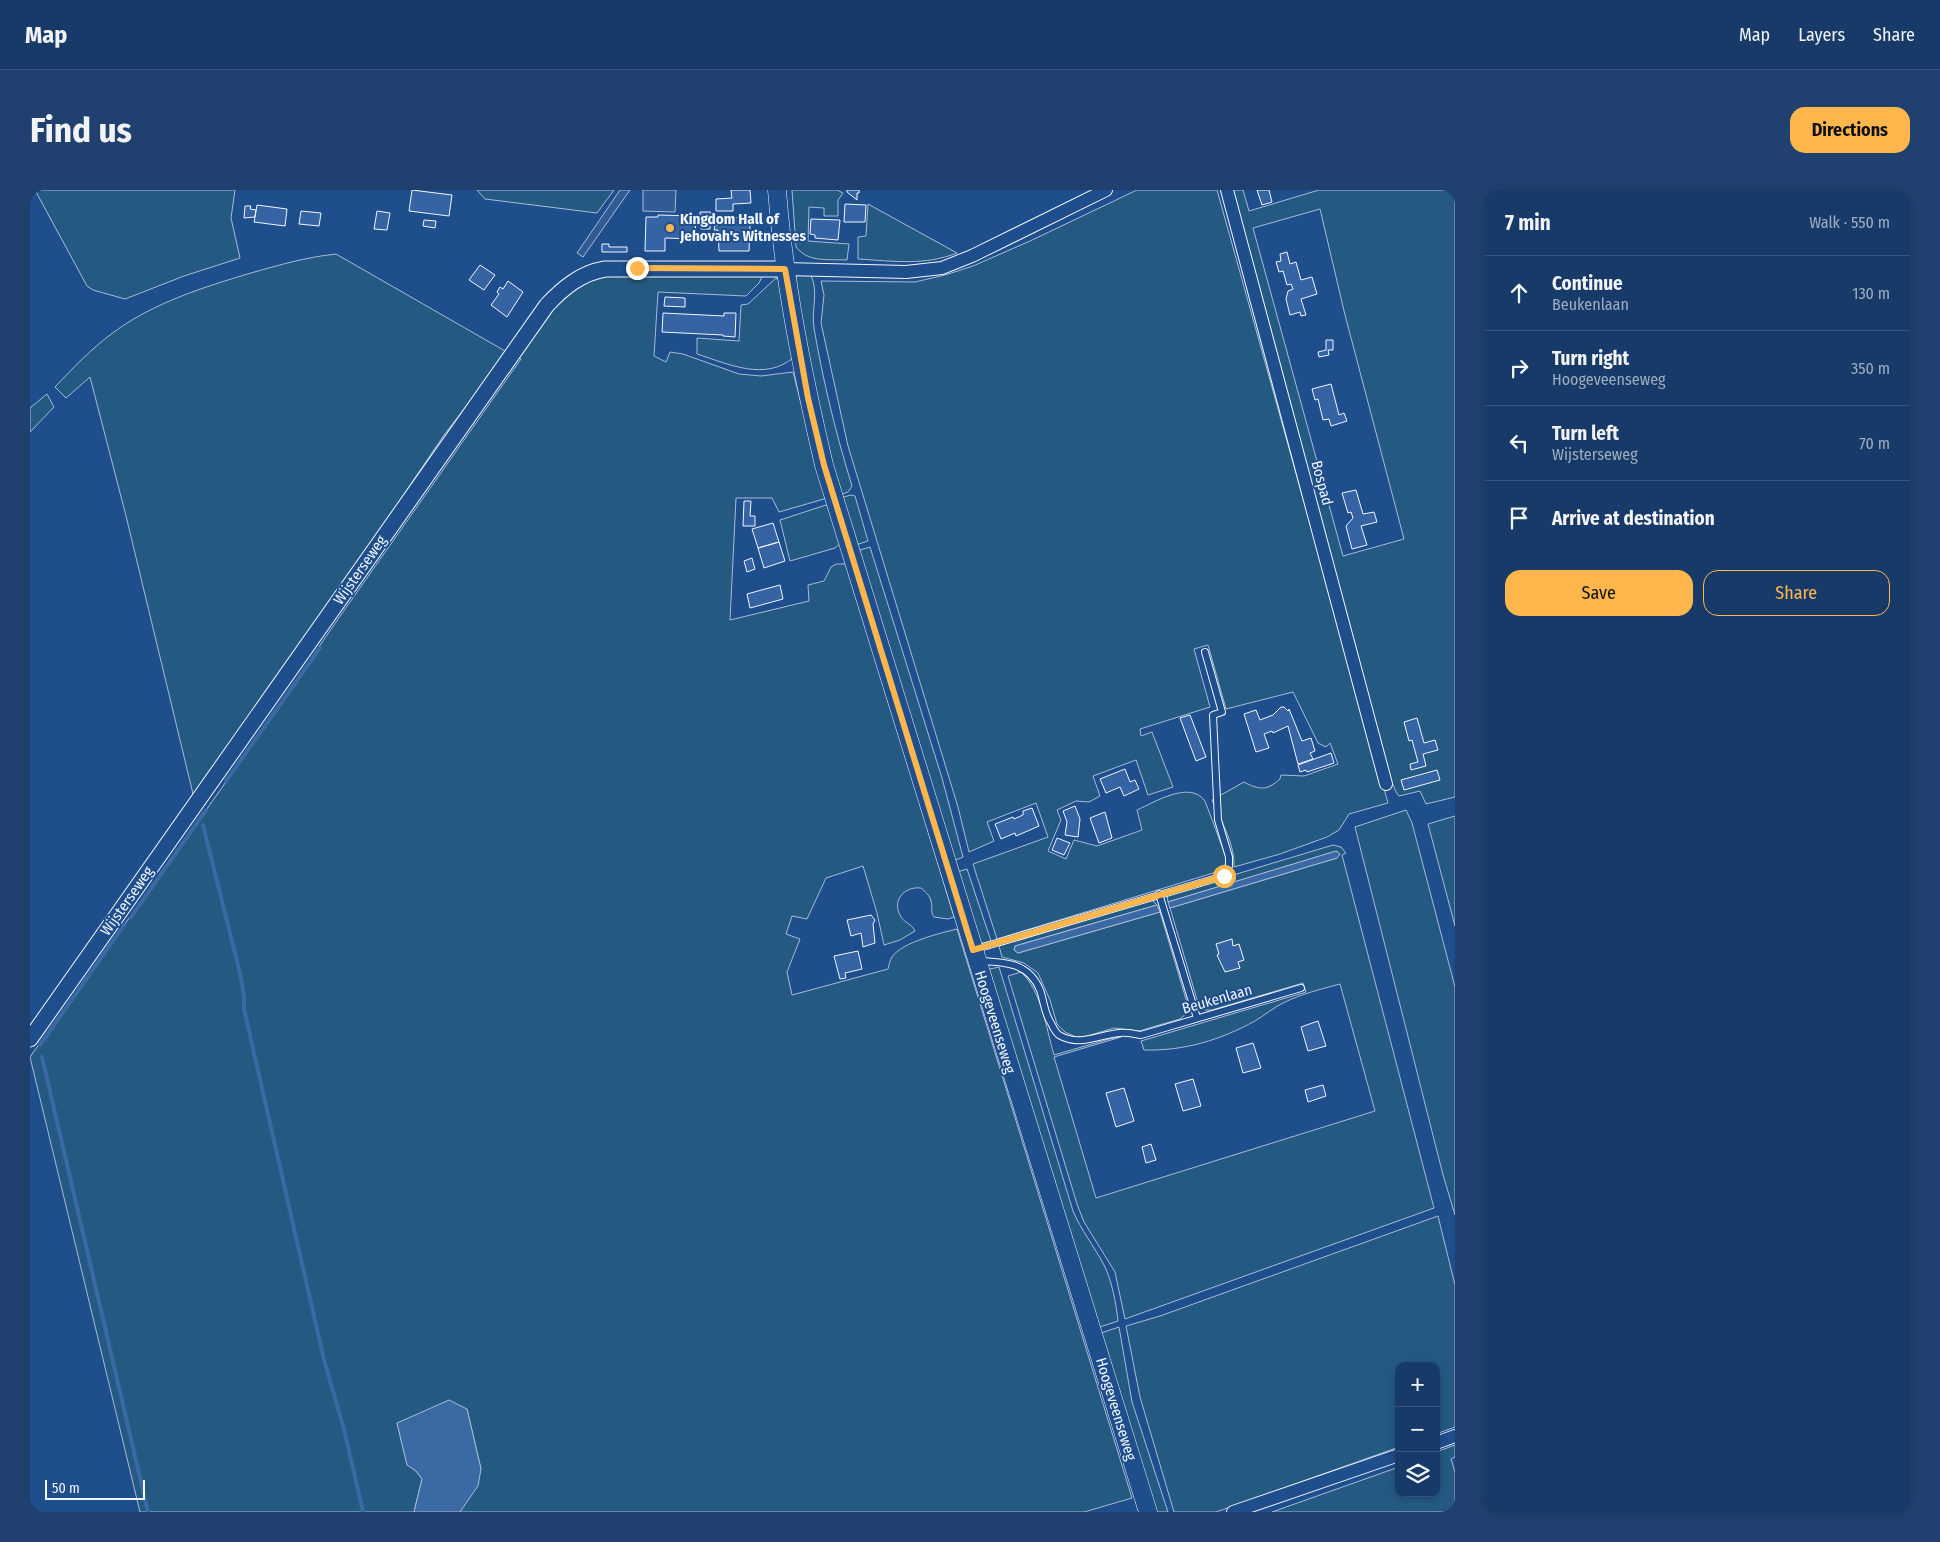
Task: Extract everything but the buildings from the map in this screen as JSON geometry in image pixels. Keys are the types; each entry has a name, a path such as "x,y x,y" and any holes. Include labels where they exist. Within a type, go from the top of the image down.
{"main road":[{"name":"Hoogeveenseweg","path":"777,190 785,269 808,398 824,465 1148,1512"}],"street":[{"path":"785,269 906,272 942,268 972,256 1106,190"},
{"name":"Bospad","path":"1227,190 1386,784"},
{"name":"Wijsterseweg","path":"30,1039 547,305 571,283 589,273 605,269 785,269"},
{"path":"1440,1441 1455,1436"},
{"path":"1233,1512 1395,1456"}],"lane":[{"path":"975,956 1160,894 1224,876 1229,866 1230,856 1218,820 1213,715 1222,712 1206,652"},
{"path":"1160,894 1197,1018"},
{"name":"Beukenlaan","path":"975,956 1008,962 1020,966 1028,972 1040,991 1046,1015 1057,1034 1076,1041 1089,1040 1119,1032 1141,1035 1301,988"}],"shaded area":[{"path":"35,190 235,190 231,218 240,258 184,276 125,299 93,290 87,286"},
{"path":"477,190 614,190 597,213 485,199"},
{"path":"620,190 630,190 583,257 577,253"},
{"path":"643,190 676,190 675,212 643,211"},
{"path":"792,190 837,190 843,193 838,200 838,216 824,216 824,208 809,207 808,241 849,244 847,260 813,258 807,256 796,247"},
{"path":"1137,190 1217,190 1388,803 1349,814 1339,830 1327,837 1280,854 1234,867 1230,841 1212,800 1244,782 1254,787 1263,788 1271,786 1280,779 1281,775 1304,776 1338,764 1330,743 1326,747 1318,743 1293,692 1226,709 1208,645 1194,649 1210,707 1140,729 1141,736 1152,732 1173,787 1148,795 1136,760 1093,776 1100,796 1089,802 1076,801 1057,810 1061,820 1048,851 1066,859 1074,840 1097,846 1142,830 1137,810 1162,798 1191,792 1199,795 1205,801 1226,857 1223,870 997,939 973,864 1048,837 1036,803 987,822 994,841 969,852 958,807 848,446 821,323 824,295 821,281 915,282 945,275 973,266 1030,241"},
{"path":"1232,190 1243,190 1249,211 1319,190 1455,190 1455,797 1426,804 1420,791 1399,796 1391,780","holes":["1320,209 1345,315 1404,539 1343,556 1253,228"]},
{"path":"868,204 957,253 933,260 920,261 858,259 858,237 866,236"},
{"path":"336,254 505,351 478,391 444,435 331,602 194,798 126,516 90,377 66,398 55,387 83,358 106,338 129,322 162,304 197,290 251,273 304,259"},
{"path":"604,275 763,275 759,283 746,296 658,292 654,356 666,362 670,352 683,354 739,374 761,376 793,372 828,495 824,499 779,512 772,498 736,498 730,620 809,601 808,585 824,581 831,567 836,564 848,564 954,917 948,919 934,917 932,903 927,894 921,888 909,889 898,900 898,911 904,921 915,931 900,940 884,945 863,866 826,878 807,919 792,916 786,934 800,939 787,972 792,995 888,969 892,957 904,947 922,939 957,929 1132,1498 1084,1512 460,1512 481,1469 467,1409 397,1423 407,1464 422,1479 414,1512 140,1512 30,1057 221,789 521,359 517,357 552,308 577,287"},
{"path":"798,275 811,275 813,282 815,295 814,328 830,407 852,486 848,492 839,495 829,461 794,279"},
{"path":"776,278 780,281 794,357 783,364 759,370 734,366 697,354 697,338 739,341 741,305 748,304"},
{"path":"47,394 54,407 30,432 30,408"},
{"path":"851,495 855,496 868,541 859,544 853,541 840,498"},
{"path":"826,505 832,508 842,542 835,548 790,561 780,520"},
{"path":"870,547 942,778 963,857 953,861 858,556 860,550"},
{"path":"1406,810 1412,823 1455,987 1455,1215 1443,1175 1355,827"},
{"path":"1455,816 1455,926 1428,824"},
{"path":"1333,845 1341,847 1346,853 1342,855 1434,1208 1125,1319 1115,1272 1084,1222 1077,1204 1008,976 1021,972 1034,990 1039,1000 1054,1055 1121,1037 1054,1057 1096,1198 1375,1111 1340,984 1291,999 1242,1028 1202,1043 1174,1049 1144,1050 1141,1041 1306,992 1303,983 1212,1010 1204,1010 1198,1003 1170,908 1337,858 1337,851 1168,902 1167,895"},
{"path":"1336,851 1340,854 1337,858 1170,908 1168,902"},
{"path":"967,869 991,941 979,944 957,872"},
{"path":"1152,900 1157,905 1015,946 1014,950 1018,953 1160,912 1188,1006 1188,1012 1180,1019 1139,1031 1114,1028 1087,1036 1076,1037 1065,1032 1057,1024 1050,1000 1038,973 1024,963 1002,957 999,946"},
{"path":"1157,905 1160,912 1018,953 1014,950 1015,946"},
{"path":"999,967 1073,1211 1104,1265 1111,1285 1118,1321 1097,1328 988,974 990,969"},
{"path":"1438,1216 1455,1285 1455,1427 1440,1433 1440,1362 1395,1362 1395,1448 1216,1512 1174,1512 1140,1397 1126,1326 1160,1316"},
{"path":"1119,1327 1132,1402 1168,1512 1154,1512 1098,1334"},
{"path":"449,1400 467,1409 481,1469 478,1486 460,1512 414,1512 422,1479 416,1471 407,1465 397,1423"},
{"path":"1455,1445 1455,1457 1451,1459 1455,1472 1455,1512 1272,1512 1395,1468 1395,1497 1440,1497 1440,1451"}],"waterway":[{"path":"226,781 320,648"},
{"path":"131,917 206,810"},
{"path":"203,825 240,973 244,1009 324,1360 344,1429 363,1512"},
{"path":"40,1045 124,925"},
{"path":"42,1057 148,1512"}],"place":[{"name":"Kingdom Hall of Jehovah's Witnesses","path":"670,228"}],"route":[{"path":"637,268 785,269 808,398 824,465 973,950 1140,899 1224,876"}]}
